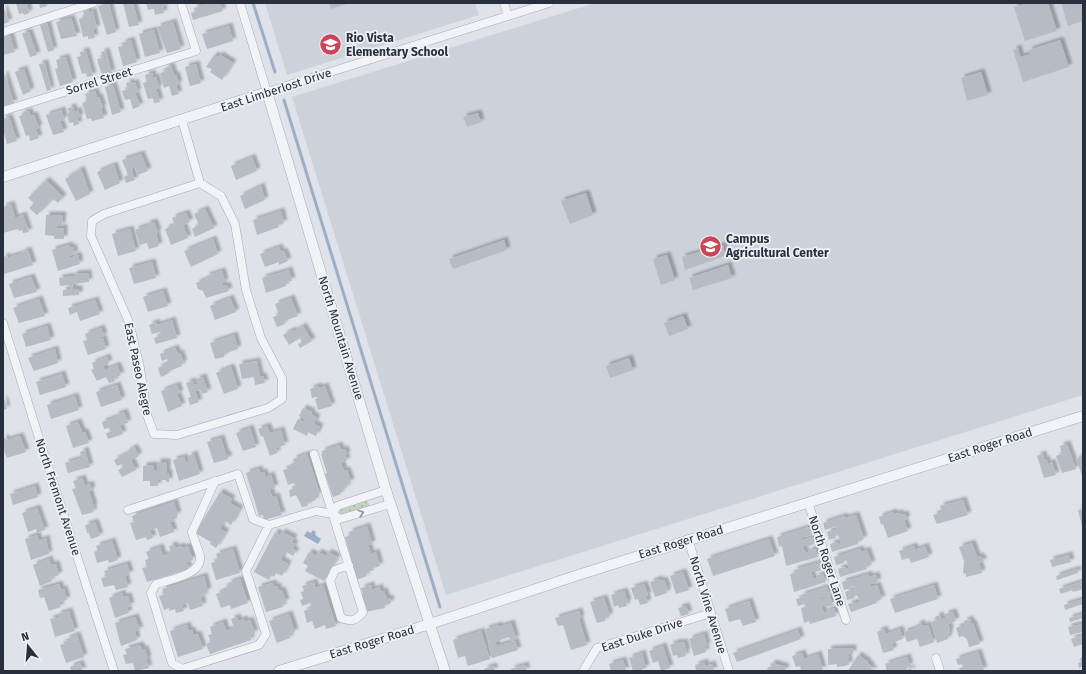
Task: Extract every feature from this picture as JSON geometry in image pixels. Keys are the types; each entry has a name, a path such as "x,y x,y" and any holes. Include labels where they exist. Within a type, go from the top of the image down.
{"street":[{"path":"3,32 93,3"},
{"name":"Sorrel Street","path":"3,111 196,51 181,3"},
{"name":"North Mountain Avenue","path":"240,3 390,504 445,671"},
{"path":"504,3 508,16"},
{"name":"East Limberlost Drive","path":"3,178 267,92 549,3"},
{"path":"182,120 200,183"},
{"name":"East Paseo Alegre","path":"200,183 221,196 235,224 246,290 261,338 282,378 282,399 268,408 178,435 154,434 147,415 140,368 129,322 91,236 92,221 104,214 200,183"},
{"name":"North Fremont Avenue","path":"3,323 114,671"},
{"name":"East Roger Road","path":"279,671 430,624 688,540 1083,416"},
{"path":"314,454 349,565 363,612 358,618 348,621 341,618 330,581 335,570 349,565"},
{"path":"128,510 238,474 253,519 269,525 316,511 333,514 340,519 390,504"},
{"path":"215,481 192,532 200,558 198,565 191,573 156,584 151,593 172,663 182,669 259,645 266,634 246,571 269,525"},
{"path":"333,514 337,506 386,490"},
{"name":"North Roger Lane","path":"808,502 846,620"},
{"name":"North Vine Avenue","path":"688,540 728,671"},
{"name":"East Duke Drive","path":"583,671 597,648 711,613"},
{"path":"936,658 940,671"}],"shaded area":[{"name":"Rio Vista Elementary School","path":"265,3 475,3 479,15 287,75"},
{"name":"Campus Agricultural Center","path":"595,3 1083,3 1083,395 446,595 292,97"}],"green space":[{"path":"367,501 370,506 342,515 338,513 340,510"}],"water":[{"path":"313,530 316,532 315,535 321,539 318,544 304,536 307,531 311,533"}],"building":[{"path":"16,3 27,3 29,13 24,15 23,13 19,14"},
{"path":"39,3 47,3 47,6 40,8"},
{"path":"109,3 116,32 107,35 98,6"},
{"path":"123,3 133,3 139,25 129,27"},
{"path":"146,3 165,3 166,6 163,6 164,13 155,15 154,9 148,10"},
{"path":"210,3 220,3 223,11 193,20 191,13 195,12 194,8"},
{"path":"329,3 350,3 331,9"},
{"path":"1028,3 1048,3 1057,31 1025,41 1014,7"},
{"path":"1061,3 1083,3 1083,21 1068,26"},
{"path":"3,6 9,22 3,24"},
{"path":"88,10 89,13 93,11 97,29 93,29 95,38 88,39 88,36 83,37 79,19 85,17 83,11"},
{"path":"71,18 77,36 61,39 56,22"},
{"path":"173,22 181,49 167,53 157,27"},
{"path":"47,23 54,50 48,52 40,25"},
{"path":"229,26 233,41 207,49 202,34"},
{"path":"154,30 160,53 145,57 139,34"},
{"path":"29,32 37,55 30,57 22,33"},
{"path":"10,35 15,52 3,55 3,37"},
{"path":"131,40 137,62 123,66 118,47 123,46 122,43"},
{"path":"1060,40 1069,67 1023,82 1013,50 1018,48 1020,57 1030,54 1029,50"},
{"path":"86,51 93,76 87,77 86,73 82,74 77,57 81,56 80,52"},
{"path":"106,51 112,73 102,76 97,59 103,58 101,52"},
{"path":"214,55 218,57 220,55 233,63 222,80 210,72 212,69 206,67"},
{"path":"66,57 73,82 60,86 55,69 58,68 56,60"},
{"path":"45,63 51,90 47,91 39,64"},
{"path":"196,64 201,83 190,86 185,67"},
{"path":"171,66 179,84 176,85 179,94 172,96 169,86 164,88 160,73 166,71 165,68"},
{"path":"24,69 31,91 23,95 15,72"},
{"path":"981,72 988,95 967,101 961,78"},
{"path":"152,73 153,78 156,77 159,88 156,89 160,102 154,103 153,98 148,99 143,83 147,82 145,75"},
{"path":"3,75 5,75 14,103 4,106"},
{"path":"130,82 131,84 135,82 138,92 135,93 140,106 133,109 130,99 125,100 122,91 128,89 126,83"},
{"path":"113,85 121,112 112,115 105,87"},
{"path":"95,91 103,108 101,108 104,118 92,121 91,118 87,119 82,103 87,101 85,94"},
{"path":"73,107 74,112 78,110 80,117 77,118 79,124 74,126 73,122 69,123 67,113 69,113 68,108"},
{"path":"62,110 64,120 60,121 64,132 53,135 46,115"},
{"path":"29,111 30,116 34,115 39,128 36,129 39,138 30,141 29,135 26,136 19,116 22,115 22,113"},
{"path":"478,113 481,122 467,127 463,117"},
{"path":"9,117 17,141 7,144 3,129 3,119"},
{"path":"141,154 148,171 138,175 135,167 131,169 135,180 126,183 124,177 128,175 122,160"},
{"path":"252,157 257,171 236,180 231,166"},
{"path":"114,165 120,183 105,190 97,172"},
{"path":"81,169 90,194 76,201 65,179"},
{"path":"46,180 63,197 58,203 53,199 37,215 29,208 34,203 28,198"},
{"path":"261,186 265,200 245,209 240,196"},
{"path":"586,193 593,215 570,224 561,201"},
{"path":"11,204 15,218 23,215 29,232 23,233 22,230 19,231 18,229 3,233 3,207"},
{"path":"205,209 214,228 195,237 192,229 199,225 194,214"},
{"path":"281,211 284,223 278,225 279,227 257,235 253,220"},
{"path":"186,213 190,222 183,225 188,238 171,245 165,229 175,225 172,218"},
{"path":"46,215 63,215 62,226 57,226 57,228 64,228 64,239 54,239 54,236 45,235"},
{"path":"154,222 158,232 156,233 159,246 149,249 147,243 140,245 135,230 145,226 149,232 146,224"},
{"path":"130,229 136,251 118,256 112,234"},
{"path":"213,239 218,254 191,267 184,251"},
{"path":"504,240 507,250 453,269 449,259"},
{"path":"69,245 70,248 73,247 75,254 69,256 70,258 78,255 80,264 58,271 52,250"},
{"path":"723,245 725,256 685,270 682,257"},
{"path":"279,247 281,252 284,251 288,261 279,265 279,262 265,267 260,254"},
{"path":"28,250 33,265 4,274 3,257 6,256 7,258"},
{"path":"667,255 675,280 661,285 653,259"},
{"path":"152,262 156,278 134,284 129,268"},
{"path":"728,265 732,278 693,290 689,278"},
{"path":"289,270 292,281 285,282 286,286 266,293 262,278"},
{"path":"222,271 225,282 222,283 223,286 227,285 229,291 206,298 203,291 198,289 196,283 207,279 206,276"},
{"path":"88,273 89,282 72,284 73,289 79,289 79,295 63,296 63,290 69,290 69,285 60,286 59,278 74,276 74,274"},
{"path":"31,277 37,292 14,298 9,284"},
{"path":"163,291 168,306 148,312 143,297"},
{"path":"230,298 236,312 215,320 210,306"},
{"path":"291,298 298,316 284,321 285,324 277,327 273,317 279,315 275,304"},
{"path":"39,299 45,316 19,323 13,308"},
{"path":"95,300 100,314 80,321 77,312 70,315 68,308"},
{"path":"683,316 688,329 669,336 664,323"},
{"path":"172,320 177,338 156,344 154,338 161,335 160,332 152,334 149,325 156,322 157,325"},
{"path":"47,326 51,340 26,347 22,334"},
{"path":"303,326 312,341 300,348 298,344 302,342 300,338 289,345 283,335 292,330 293,332"},
{"path":"101,328 104,336 99,339 103,338 106,349 88,355 83,341 87,340 85,334"},
{"path":"234,335 238,349 224,354 224,357 215,359 210,343"},
{"path":"175,348 178,354 180,353 184,363 181,364 182,366 169,371 169,373 161,377 158,368 169,363 167,359 162,361 160,354"},
{"path":"55,349 58,363 34,371 28,358"},
{"path":"107,357 109,363 103,366 105,370 117,365 121,375 114,378 115,381 109,383 106,377 97,381 91,370 94,369 92,363"},
{"path":"629,358 633,370 610,378 606,366"},
{"path":"257,361 260,376 263,376 265,383 255,385 254,377 242,379 239,364"},
{"path":"231,367 238,389 224,394 216,373"},
{"path":"62,374 66,387 40,395 36,382"},
{"path":"203,377 208,392 202,394 201,390 195,391 199,402 190,405 188,398 191,397 186,383 193,381 194,385 198,384 196,379"},
{"path":"117,385 122,400 101,407 96,392"},
{"path":"177,385 180,393 177,394 182,406 168,412 161,391"},
{"path":"318,386 319,388 325,386 332,406 318,410 315,399 317,399 317,397 312,398 310,389"},
{"path":"75,396 79,410 51,419 47,405"},
{"path":"4,399 7,409 3,410 3,400"},
{"path":"303,408 312,412 311,414 317,418 314,424 320,427 316,436 308,432 307,436 293,429 298,419 304,422 305,419 299,416"},
{"path":"124,412 128,423 120,425 123,434 108,439 106,433 111,432 109,428 104,429 102,422 116,417 115,415"},
{"path":"78,422 82,432 85,432 89,443 73,448 66,426"},
{"path":"267,426 270,433 281,430 285,445 276,448 277,453 270,456 263,436 261,437 258,429"},
{"path":"250,428 256,447 243,451 236,433"},
{"path":"20,436 26,452 7,458 3,448 3,438 6,440"},
{"path":"221,438 226,455 228,454 228,459 214,463 207,442"},
{"path":"1067,444 1076,469 1062,473 1056,456 1062,454 1060,446"},
{"path":"339,445 341,450 345,449 347,455 345,455 347,461 341,463 344,471 347,470 351,482 346,484 347,488 339,490 341,494 333,497 325,474 327,473 321,454 322,451"},
{"path":"134,447 139,456 131,460 136,470 122,477 118,470 123,467 122,464 117,466 114,460 127,453 126,452"},
{"path":"85,450 90,467 68,473 65,463 82,458 80,452"},
{"path":"194,454 200,474 179,481 173,460 184,457 186,463 189,462 188,456"},
{"path":"307,454 320,494 314,496 316,500 307,503 308,506 302,507 296,495 290,497 289,490 296,488 294,483 288,485 283,470 291,468 290,464 294,463 293,459"},
{"path":"1043,454 1044,460 1046,459 1048,464 1052,462 1056,475 1044,478 1037,456"},
{"path":"1083,455 1083,478 1076,459"},
{"path":"157,462 167,462 169,482 166,482 166,480 158,480 158,486 150,486 150,481 143,481 143,466 154,465 154,470 157,470"},
{"path":"259,469 260,473 264,472 265,477 271,475 275,488 270,489 272,497 276,496 282,515 264,520 263,515 259,516 246,473"},
{"path":"82,478 85,486 90,484 92,490 89,491 94,512 82,515 72,489 76,488 73,481"},
{"path":"35,486 38,497 13,505 10,494"},
{"path":"220,492 232,499 230,503 240,509 231,525 225,521 220,529 226,532 216,548 210,544 211,542 195,533"},
{"path":"963,500 968,515 937,524 933,515 942,512 940,506"},
{"path":"174,502 178,515 172,517 174,521 170,522 174,532 160,537 157,528 150,530 153,538 147,540 146,537 136,540 130,523 134,522 132,516"},
{"path":"37,508 45,530 37,533 36,529 28,532 22,513"},
{"path":"1083,509 1083,526 1082,526 1078,510"},
{"path":"893,512 894,514 905,514 907,519 904,520 908,531 888,538 883,524 881,525 879,517"},
{"path":"856,515 864,539 858,541 858,544 832,552 830,544 837,542 838,544 841,543 838,535 835,536 836,538 829,540 827,532 837,529 836,526 825,530 823,523 844,516 845,518"},
{"path":"95,522 100,536 91,539 89,533 87,533 85,525"},
{"path":"367,526 372,544 368,545 371,554 376,552 380,566 365,573 367,576 356,580 348,555 350,554 345,537 350,535 349,532"},
{"path":"809,527 811,535 801,538 802,540 812,537 814,544 807,547 807,545 803,546 804,550 806,553 815,549 818,557 786,566 782,546 779,547 777,537"},
{"path":"275,532 280,535 282,532 294,538 292,543 295,544 292,549 296,551 293,556 285,551 281,560 288,564 282,576 276,573 274,577 271,575 269,580 254,572"},
{"path":"37,535 39,541 46,538 49,554 31,560 25,539"},
{"path":"769,539 775,556 713,576 707,559"},
{"path":"112,541 118,560 109,563 108,560 97,563 94,552 98,550 96,546"},
{"path":"972,543 977,557 980,556 984,561 979,563 982,573 966,577 966,574 963,573 964,561 959,547"},
{"path":"174,545 175,548 188,546 193,560 186,562 189,569 147,582 142,568 147,567 145,560 149,559 146,552 160,547 163,556 171,553 169,546"},
{"path":"914,546 915,550 925,546 929,557 911,563 909,558 902,560 899,551"},
{"path":"233,549 240,573 216,580 211,563 218,561 216,554"},
{"path":"860,549 861,552 867,550 872,564 866,566 867,569 840,577 838,569 845,567 846,569 849,568 846,560 844,563 836,565 834,557"},
{"path":"309,552 316,556 318,552 326,556 328,552 337,557 324,581 305,571 308,566 303,563"},
{"path":"1069,555 1071,562 1052,567 1050,560"},
{"path":"49,559 51,565 56,564 59,575 51,578 52,581 40,586 33,565"},
{"path":"820,562 822,570 814,572 813,570 811,571 813,579 817,578 816,576 823,574 826,582 794,592 790,574 795,573 794,570"},
{"path":"127,564 130,574 125,576 128,587 116,590 114,585 104,587 101,578 106,577 104,571"},
{"path":"1077,569 1078,573 1057,580 1056,576"},
{"path":"683,572 689,590 676,594 670,576"},
{"path":"869,574 869,577 876,575 878,582 870,584 871,587 877,585 882,599 876,601 877,603 851,612 848,604 860,602 857,595 854,596 855,598 847,600 845,592 855,589 854,586 851,586 852,588 844,590 842,582"},
{"path":"204,576 208,591 204,593 205,596 201,597 203,606 190,610 188,603 182,605 184,611 176,613 175,609 169,611 169,608 164,610 159,596 164,595 162,589"},
{"path":"240,579 248,603 231,609 230,605 221,608 216,594 224,591 223,588 229,587 228,583"},
{"path":"659,579 660,581 664,580 668,590 666,590 667,593 655,597 650,582"},
{"path":"1083,581 1083,589 1073,592 1072,590 1061,594 1059,589"},
{"path":"314,582 315,588 323,585 336,626 326,629 325,625 315,629 312,621 307,623 304,611 312,608 310,603 302,606 300,600 303,599 301,592 304,591 302,586"},
{"path":"273,583 274,587 277,586 279,591 282,590 286,602 282,603 283,607 266,612 258,587"},
{"path":"59,584 61,590 64,589 67,600 59,602 61,607 49,611 44,597 40,598 38,590"},
{"path":"644,584 648,595 646,596 648,603 640,605 638,599 635,600 631,588"},
{"path":"371,585 372,590 379,587 381,592 384,591 387,599 390,598 391,603 384,605 385,608 366,612 360,594 363,594 361,588"},
{"path":"934,585 938,599 895,613 890,599"},
{"path":"827,587 830,595 819,598 820,600 830,596 833,605 826,607 825,605 822,606 823,610 824,613 834,608 836,616 810,624 809,621 804,623 801,608 806,607 805,604 798,606 796,599 802,598 801,595"},
{"path":"624,591 628,602 626,603 627,606 619,608 618,605 614,607 611,595"},
{"path":"122,593 123,597 128,596 131,606 127,607 129,613 115,618 109,598"},
{"path":"604,598 610,616 605,618 605,621 597,623 590,602"},
{"path":"1083,599 1083,604 1065,610 1064,605"},
{"path":"749,601 756,622 743,626 740,619 729,622 725,609"},
{"path":"686,606 689,614 681,616 678,608"},
{"path":"69,611 75,631 55,637 50,619 58,617 58,614"},
{"path":"579,611 581,618 579,619 587,645 571,650 563,625 558,626 555,618"},
{"path":"953,612 956,621 948,624 950,629 948,639 937,643 931,622 937,620 935,617 940,615 941,619 946,618 945,614"},
{"path":"289,614 295,632 289,634 290,638 277,643 269,621"},
{"path":"1083,614 1083,618 1070,622 1069,618"},
{"path":"135,617 140,630 135,631 137,640 121,646 115,623"},
{"path":"237,617 238,621 244,619 245,622 250,620 255,633 250,635 251,640 210,654 206,644 211,642 208,635 212,634 210,627 223,622 226,631 234,628 231,619"},
{"path":"970,619 971,623 973,623 980,644 969,647 967,639 963,636 959,637 956,628 965,625 964,621"},
{"path":"511,623 516,639 511,641 509,637 495,642 497,646 515,641 518,650 492,658 488,644 490,644 485,629"},
{"path":"921,623 922,626 928,625 934,642 920,647 917,639 907,642 904,632 917,628 916,625"},
{"path":"1083,624 1083,632 1070,635 1068,627"},
{"path":"187,625 189,631 192,630 193,635 198,634 203,649 178,657 170,631"},
{"path":"884,629 886,634 900,629 903,639 894,642 892,645 894,650 883,653 877,632"},
{"path":"798,630 801,639 737,662 733,653"},
{"path":"481,631 490,659 468,666 465,656 458,658 453,640"},
{"path":"704,634 707,646 705,647 706,652 694,656 689,639"},
{"path":"77,635 84,657 66,663 60,645 67,643 66,639"},
{"path":"1083,635 1083,644 1074,647 1071,639"},
{"path":"678,642 684,642 687,652 685,652 686,656 678,658 677,655 673,656 670,645"},
{"path":"140,645 142,649 145,649 149,668 135,671 133,663 126,664 123,655 127,654 125,649"},
{"path":"663,646 670,668 661,671 658,661 653,663 649,651"},
{"path":"853,648 853,654 848,654 849,665 837,667 837,664 828,665 828,649"},
{"path":"978,652 984,670 960,671 959,668 963,667 962,664 958,665 956,659"},
{"path":"642,653 646,668 642,669 643,671 633,671 629,658"},
{"path":"802,653 804,659 818,654 823,670 801,671 800,666 796,667 792,656"},
{"path":"858,655 871,665 870,667 874,671 848,671"},
{"path":"907,657 910,666 906,667 907,670 911,668 912,671 887,671 885,664"},
{"path":"1083,657 1083,666 1079,668 1078,663 1081,662 1080,658"},
{"path":"623,660 626,671 611,671 609,664"},
{"path":"705,662 705,666 712,664 714,671 696,671 695,665"},
{"path":"80,663 83,671 71,671 70,667"},
{"path":"772,663 786,667 785,671 767,671 768,667 770,667"},
{"path":"525,665 527,671 512,671 511,669"},
{"path":"493,666 495,671 485,671 484,669"}],"waterway":[{"path":"253,3 275,72"},
{"path":"284,100 440,607"}],"place":[{"name":"Rio Vista Elementary School","path":"330,45"},
{"name":"Campus Agricultural Center","path":"711,246"}]}
